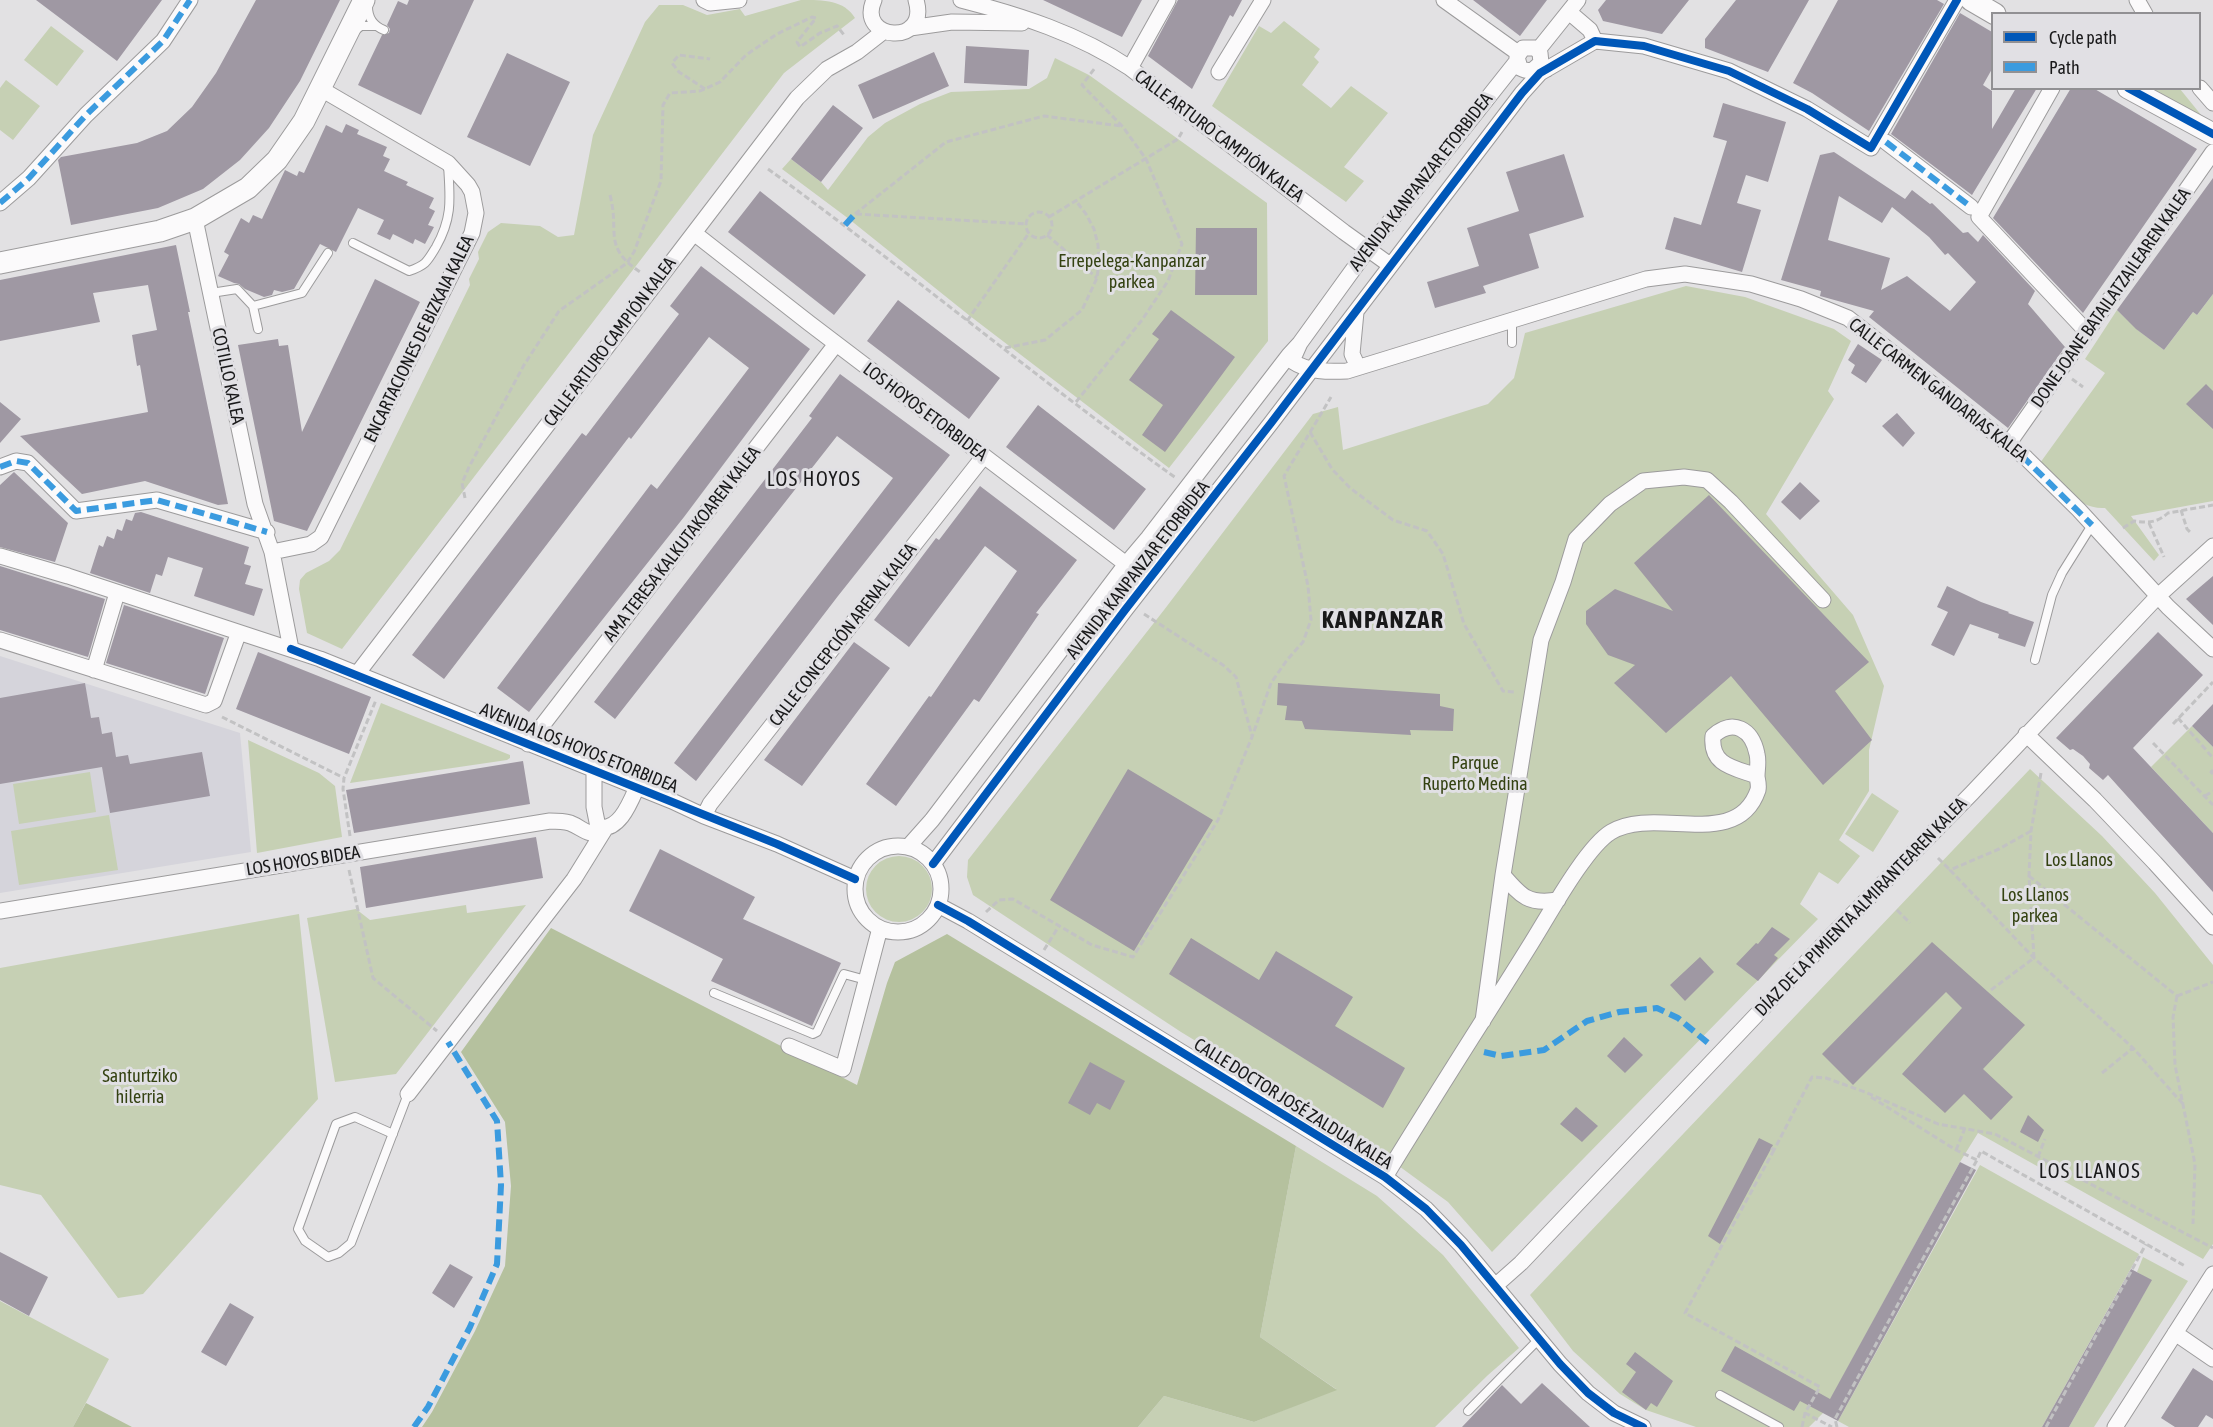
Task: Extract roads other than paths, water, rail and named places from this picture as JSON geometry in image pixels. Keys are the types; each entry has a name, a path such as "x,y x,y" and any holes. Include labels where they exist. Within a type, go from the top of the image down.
{"street":[{"path":"0,202 29,178 86,115 163,41 190,0"},
{"path":"0,263 160,231 195,219 248,188 277,160 304,121 364,0"},
{"path":"704,0 710,3 739,0"},
{"path":"910,28 918,15 916,0"},
{"name":"CALLE ARTURO CAMPIÓN KALEA","path":"961,0 981,2 1040,23 1106,51 1390,265"},
{"path":"1130,68 1168,0"},
{"path":"1220,72 1263,0"},
{"path":"1444,0 1517,57 1520,68 1537,70 1541,60 1538,50"},
{"path":"1538,50 1574,6 1595,41 1644,46 1729,71 1807,109 1871,148 1957,0"},
{"path":"1971,0 1992,12"},
{"path":"869,2 876,25 884,31"},
{"name":"CALLE ARTURO CAMPIÓN KALEA","path":"357,674 797,98 827,69 857,52 884,31 897,34 910,28 952,22 1040,23"},
{"name":"AVENIDA KANPANZAR ETORBIDEA","path":"933,864 1522,93 1537,70 1595,41"},
{"path":"1517,57 1527,46 1538,50"},
{"name":"AVENIDA KANPANZAR ETORBIDEA","path":"908,847 932,820 1126,564 1288,355 1300,343 1368,249 1517,57"},
{"name":"ENCARTACIONES DE BIZKAIA KALEA","path":"272,552 311,544 321,537 472,233 476,213 472,192 448,163 321,89"},
{"path":"2051,90 1979,217 2087,332"},
{"path":"2132,90 2213,134"},
{"path":"2201,90 2213,103"},
{"path":"1886,142 1971,207"},
{"name":"DONE JOANE BATAILATZAILEAREN KALEA","path":"2009,443 2213,152"},
{"name":"COTILLO KALEA","path":"195,219 255,504 267,532 272,552 291,649"},
{"name":"LOS HOYOS ETORBIDEA","path":"694,233 1126,564 1136,573 1138,585 1134,599"},
{"name":"CALLE CARMEN GANDARIAS KALEA","path":"1312,369 1324,373 1347,371 1646,279 1685,274 1751,284 1801,299 1848,318 2009,443 2213,649"},
{"path":"1356,310 1352,354 1358,367"},
{"path":"1300,343 1292,361 1298,366 1312,369"},
{"name":"AMA TERESA KALKUTAKOAREN KALEA","path":"528,744 836,344"},
{"name":"CALLE CONCEPCIÓN ARENAL KALEA","path":"704,816 710,804 984,456"},
{"path":"0,467 16,461 28,463 76,511 157,500 267,532"},
{"path":"1483,1022 1503,874 1541,640 1563,582 1575,539 1610,504 1644,481 1684,477 1707,480 1731,502 1823,600"},
{"name":"DÍAZ DE LA PIMIENTA ALMIRANTEAREN KALEA","path":"1495,1286 1512,1272 2158,596 2213,546"},
{"path":"0,556 68,576 238,634 214,701 209,705 0,640"},
{"path":"94,670 117,593"},
{"name":"AVENIDA LOS HOYOS ETORBIDEA","path":"238,634 291,649 357,674 777,844 855,879"},
{"path":"2026,734 2095,800 2156,863 2213,927"},
{"path":"594,770 595,819 598,827 604,830"},
{"path":"1385,1177 1558,900 1596,844 1611,832 1629,825 1650,822 1716,825 1732,820 1745,812 1756,794 1759,787 1757,776"},
{"path":"408,1094 574,879 604,830 613,825 626,810 637,787"},
{"name":"LOS HOYOS BIDEA","path":"0,911 550,821 573,824 587,833 604,830"},
{"path":"894,846 908,847 918,850 933,864 939,877 941,891 938,905 931,917 920,926 907,931 893,932 880,928 870,922 856,903 855,879 860,867 869,856 881,849 894,846"},
{"path":"1503,874 1522,897 1542,903 1558,900"},
{"name":"CALLE DOCTOR JOSÉ ZALDUA KALEA","path":"938,905 944,906 1385,1177 1426,1209 1477,1264 1560,1364 1595,1399 1633,1425"},
{"path":"789,1046 843,1069 880,928"},
{"path":"1477,1264 1491,1270 1512,1272"},
{"path":"2115,1427 2213,1274"},
{"path":"2175,1333 2213,1359"}],"lane":[{"path":"369,0 368,14 374,26"},
{"path":"334,61 340,55 351,34 361,26 374,26 384,30"},
{"path":"353,243 409,271 425,265 444,232 450,215 448,163"},
{"path":"253,306 302,292 328,253"},
{"path":"211,293 237,289 253,306 258,329"},
{"path":"1512,320 1512,343"},
{"path":"2035,660 2052,595 2062,573 2092,525"},
{"path":"714,993 813,1034 844,974 866,980"},
{"path":"393,1134 355,1117 336,1124 298,1230 305,1241 328,1257 339,1253 351,1243 393,1134 408,1094"},
{"path":"1468,1411 1539,1339"},
{"path":"1720,1395 1779,1427"}],"district":[{"name":"LOS HOYOS","path":"814,480"},
{"name":"KANPANZAR","path":"1383,620"},
{"name":"LOS LLANOS","path":"2090,1172"}],"park label":[{"name":"Errepelega-Kanpanzar parkea","path":"1132,271"},
{"name":"Parque Ruperto Medina","path":"1475,774"},
{"name":"Los Llanos","path":"2079,860"},
{"name":"Los Llanos parkea","path":"2035,905"},
{"name":"Santurtziko hilerria","path":"140,1086"}]}
